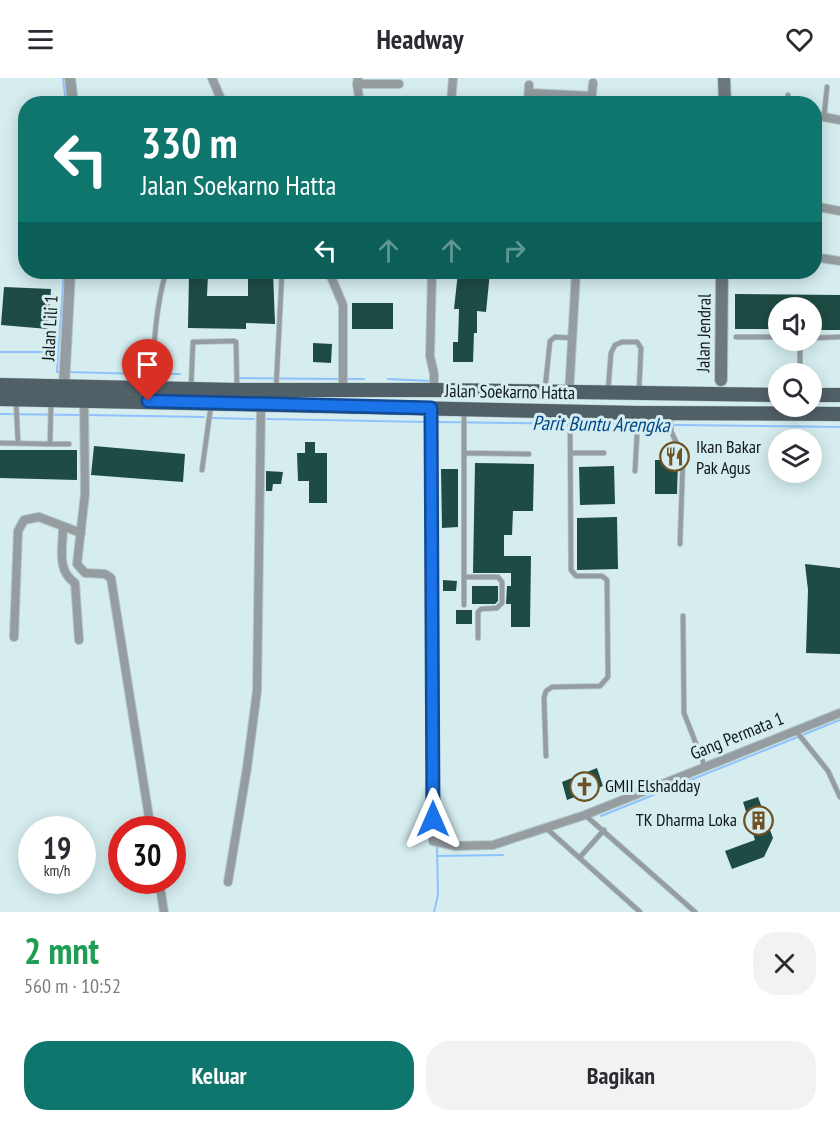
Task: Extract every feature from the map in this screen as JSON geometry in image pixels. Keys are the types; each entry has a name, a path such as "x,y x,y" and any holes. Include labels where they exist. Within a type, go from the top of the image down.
{"main road":[{"path":"724,78 725,96"},
{"name":"Jalan Jendral","path":"721,389 722,279"},
{"name":"Jalan Soekarno Hatta","path":"0,385 64,377 151,388 191,389 434,387 544,393 608,389 721,389 768,394"},
{"path":"822,395 840,395"},
{"name":"Jalan Soekarno Hatta","path":"0,399 18,409 84,411 211,402 431,408 464,414 671,418 840,414"}],"street":[{"path":"70,78 71,96"},
{"path":"212,78 220,96"},
{"path":"452,96 453,78"},
{"path":"359,96 357,81 399,84"},
{"path":"592,96 593,83"},
{"path":"529,96 529,89 569,96"},
{"path":"822,117 840,120"},
{"path":"822,208 840,211"},
{"path":"822,258 840,261"},
{"name":"Jalan Lili 1","path":"64,377 70,279"},
{"path":"332,279 343,305 343,388"},
{"path":"432,279 430,356 434,387"},
{"path":"569,390 576,279"},
{"path":"228,882 247,768 256,691 261,404"},
{"name":"Gang Permata 1","path":"431,408 437,842 456,846 494,845 585,815 798,733 840,713"},
{"path":"84,411 85,494 77,564 85,573 108,575 113,584 149,816"},
{"path":"14,637 18,531 24,520 39,517 81,533"},
{"path":"63,526 62,570 75,583 79,640"},
{"path":"161,894 164,912"}],"lane":[{"path":"822,105 827,87"},
{"path":"151,388 154,346 164,279"},
{"path":"276,388 282,279"},
{"path":"736,336 768,337"},
{"path":"544,393 549,341 555,337 572,338"},
{"path":"822,338 840,337"},
{"path":"191,389 193,341 234,341 236,342 237,390"},
{"path":"608,389 611,353 615,345 631,341 638,342 641,348 640,390"},
{"path":"202,470 211,402"},
{"path":"18,409 18,443"},
{"path":"51,409 51,444"},
{"path":"464,414 464,605"},
{"path":"546,756 543,698 546,691 552,687 600,686 608,677 607,580 602,576 576,576 571,570 570,416"},
{"path":"635,471 638,417"},
{"path":"671,418 671,431 683,457 680,544"},
{"path":"0,443 69,444"},
{"path":"465,453 529,454"},
{"path":"571,453 604,453"},
{"path":"465,577 498,577 501,582 502,603 497,608 481,609 478,612 478,638"},
{"path":"683,616 684,713 705,767"},
{"path":"798,733 828,771 840,797"},
{"path":"585,815 695,912"},
{"path":"546,828 640,912"},
{"path":"580,857 604,830"}],"building":[{"path":"189,279 208,279 207,296 248,296 248,279 273,279 275,324 246,323 246,329 188,328"},
{"path":"457,279 489,279 486,312 477,311 473,362 453,362 453,342 458,342 459,309 454,309"},
{"path":"4,287 51,289 48,329 1,325"},
{"path":"735,294 840,295 840,330 822,330 822,297 768,297 768,329 735,329"},
{"path":"352,303 393,303 393,329 352,329"},
{"path":"313,343 332,344 331,363 313,362"},
{"path":"305,442 315,442 315,453 327,453 327,503 309,503 309,481 298,481 297,453 305,453"},
{"path":"94,446 185,454 183,482 91,475"},
{"path":"0,450 77,450 77,480 0,478"},
{"path":"655,460 678,460 677,494 655,494"},
{"path":"475,463 534,464 533,511 513,511 512,535 504,535 504,556 531,556 530,627 511,627 511,604 506,604 507,586 511,586 511,573 473,573"},
{"path":"614,466 615,504 580,505 579,467"},
{"path":"441,469 458,469 458,527 442,528"},
{"path":"266,471 283,472 281,484 273,484 272,491 266,491"},
{"path":"617,517 618,569 577,570 577,518"},
{"path":"805,564 840,568 840,654 806,653 808,590"},
{"path":"443,580 457,581 456,591 443,591"},
{"path":"472,586 498,586 498,601 495,604 472,604"},
{"path":"456,610 472,610 472,624 456,624"},
{"name":"GMII Elshadday","path":"597,768 603,786 567,800 562,782"},
{"name":"TK Dharma Loka","path":"758,797 773,838 764,857 732,869 725,851 755,840 743,802"}],"waterway":[{"path":"63,78 65,96"},
{"path":"58,352 63,279"},
{"name":"Parit Buntu Arengka","path":"0,352 58,352 57,372 61,372"},
{"name":"Parit Buntu Arengka","path":"67,372 142,374"},
{"name":"Parit Buntu Arengka","path":"157,374 180,374"},
{"name":"Parit Buntu Arengka","path":"239,378 340,379"},
{"name":"Parit Buntu Arengka","path":"346,379 364,379"},
{"name":"Parit Buntu Arengka","path":"388,379 432,381"},
{"name":"Parit Buntu Arengka","path":"0,414 81,415"},
{"name":"Parit Buntu Arengka","path":"87,415 204,417"},
{"name":"Parit Buntu Arengka","path":"212,418 254,419"},
{"name":"Parit Buntu Arengka","path":"267,419 428,422"},
{"name":"Parit Buntu Arengka","path":"435,422 840,427"},
{"path":"601,816 840,720"},
{"path":"437,821 437,839"},
{"path":"434,912 438,895 437,845"},
{"path":"437,856 503,855"}],"place":[{"name":"Ikan Bakar Pak Agus","path":"675,457"},
{"name":"GMII Elshadday","path":"584,786"},
{"name":"TK Dharma Loka","path":"758,820"}],"route":[{"path":"148,401 431,408 433,819"}]}
